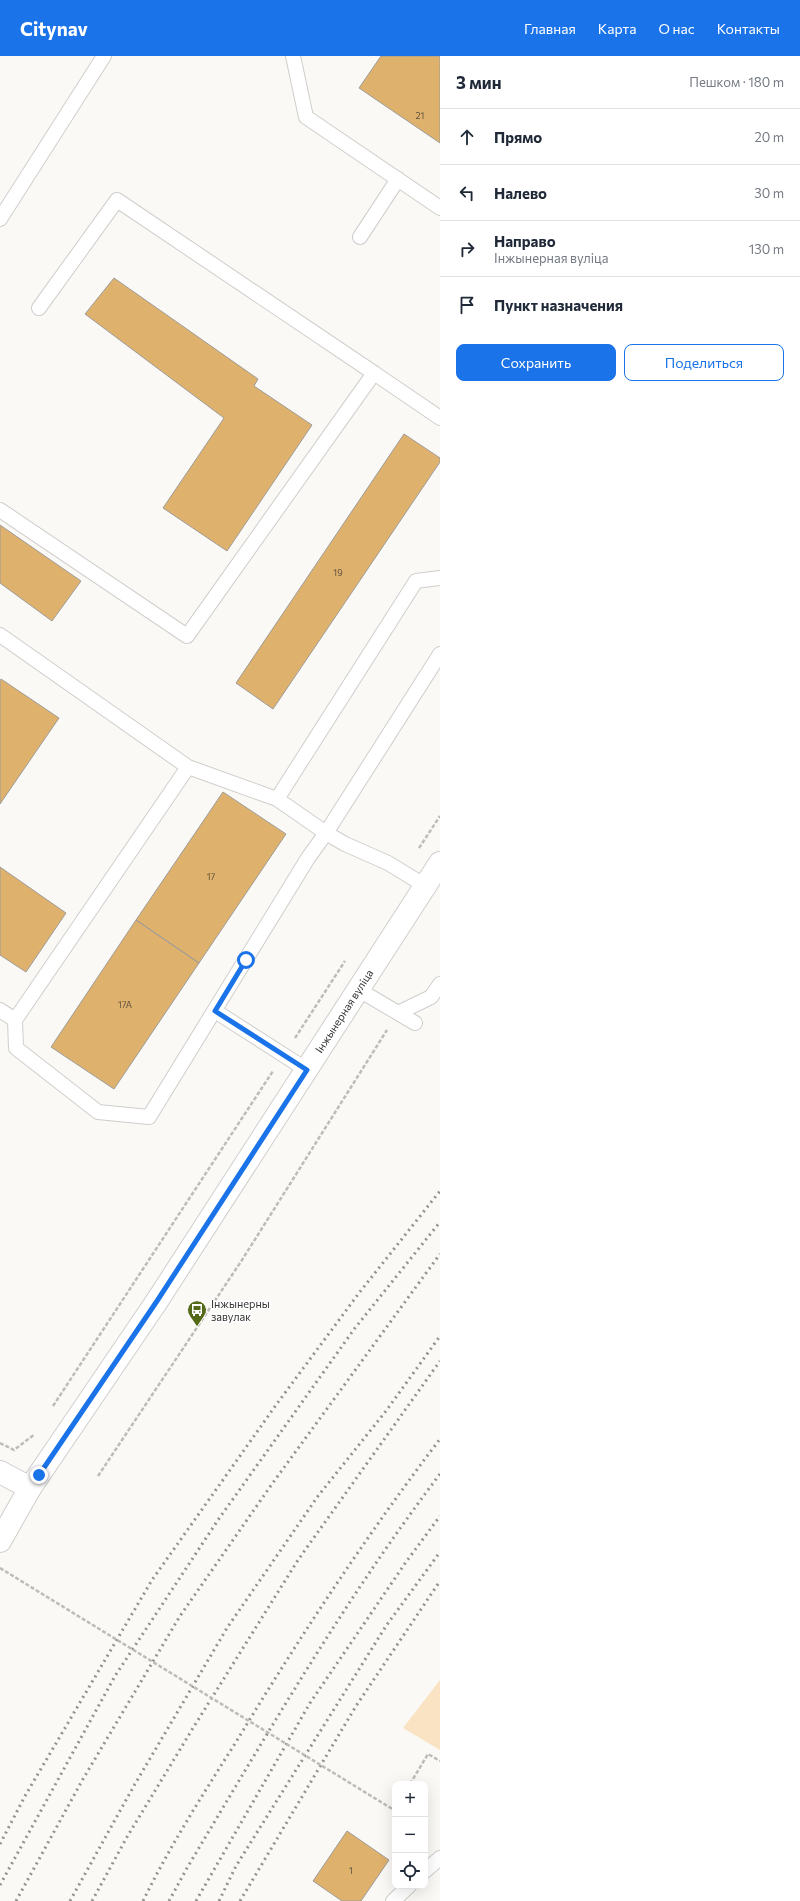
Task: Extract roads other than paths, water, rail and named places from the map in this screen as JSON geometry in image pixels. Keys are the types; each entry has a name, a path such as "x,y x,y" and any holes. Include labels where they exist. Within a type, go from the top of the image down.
{"street":[{"name":"Інжынерная вуліца","path":"0,1541 30,1488 157,1301 359,990 424,885 440,863"},
{"path":"0,1472 30,1488"}],"lane":[{"path":"1,216 104,56"},
{"path":"293,56 306,117 440,208"},
{"path":"360,237 398,179"},
{"path":"39,308 117,200 440,418"},
{"path":"0,510 187,636 374,373"},
{"path":"277,799 416,581 440,578"},
{"path":"0,635 188,767 277,799 326,833 404,871 424,885"},
{"path":"188,767 15,1020 16,1048 98,1112 149,1117 308,858 326,833 440,654"},
{"path":"398,1013 431,996 440,984"},
{"path":"359,990 415,1023"},
{"path":"0,1010 15,1020"},
{"path":"215,1011 269,1044 307,1070"},
{"path":"428,1868 440,1858"},
{"path":"393,1901 406,1889"}],"railway":[{"path":"0,1844 25,1796 152,1580 276,1405 359,1293 440,1191"},
{"path":"0,1885 115,1676 218,1520 355,1328 440,1222"},
{"path":"16,1901 83,1779 180,1616 272,1484 440,1254"},
{"path":"70,1901 135,1784 227,1628 318,1496 386,1411 440,1336"},
{"path":"92,1901 127,1837 298,1560 440,1361"},
{"path":"143,1901 187,1820 309,1626 360,1550 440,1439"},
{"path":"169,1901 247,1767 339,1618 405,1521 440,1474"},
{"path":"196,1901 310,1703 406,1562 440,1516"},
{"path":"219,1901 236,1866 386,1626 440,1552"},
{"path":"240,1901 356,1706 440,1581"}],"place":[{"name":"Інжынерны завулак","path":"197,1327"}]}
